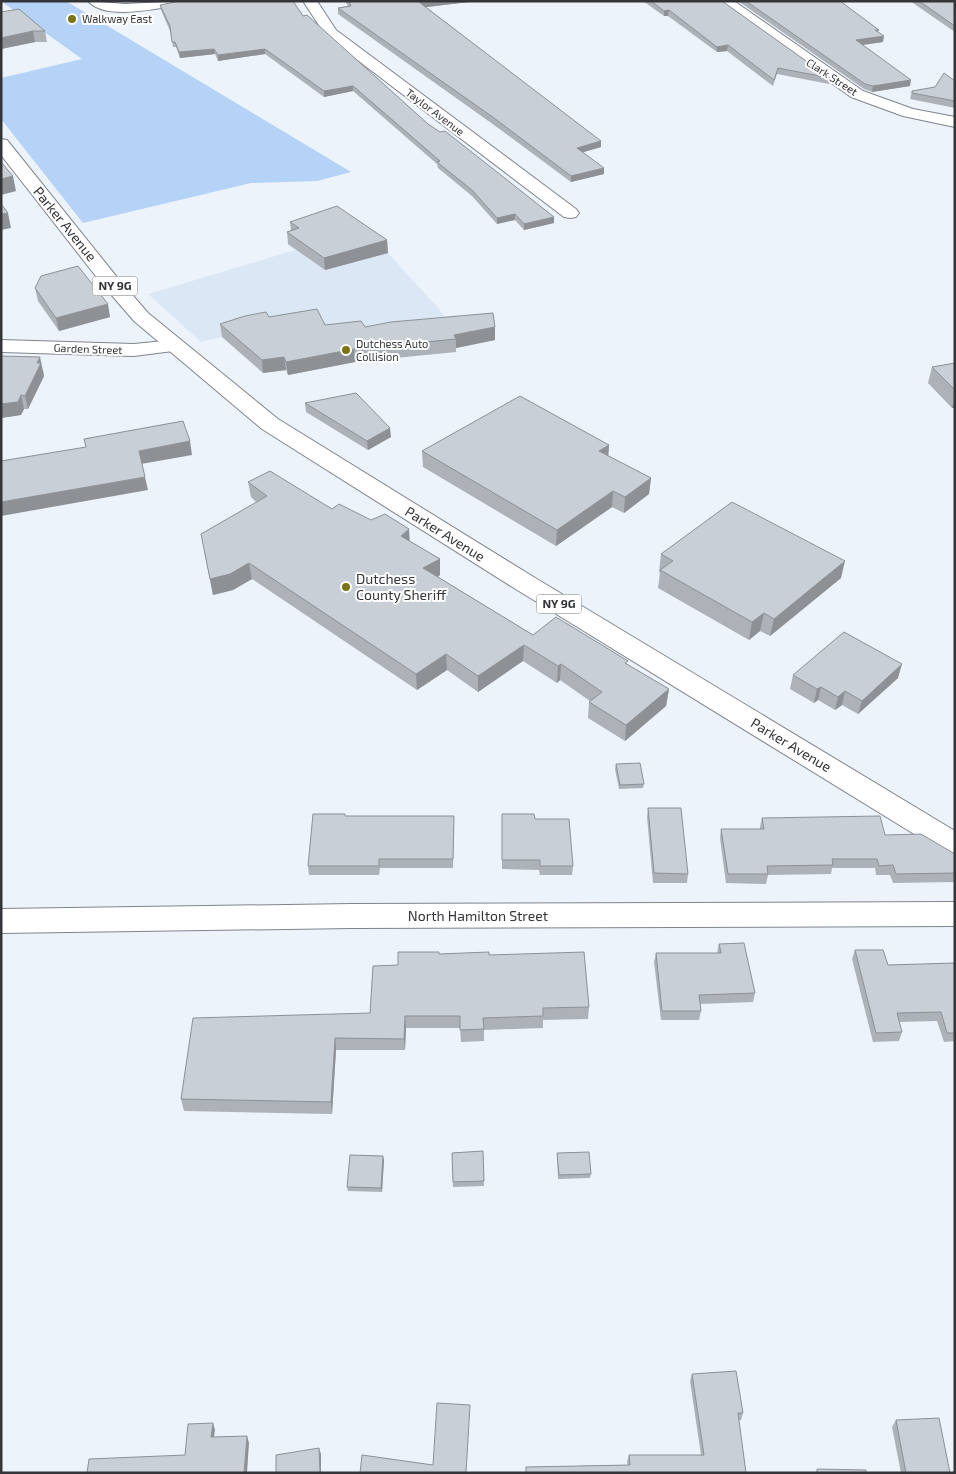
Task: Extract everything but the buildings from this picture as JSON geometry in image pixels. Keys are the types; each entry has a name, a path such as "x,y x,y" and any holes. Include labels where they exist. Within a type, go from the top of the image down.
{"street":[{"path":"95,1 111,8 180,1"},
{"name":"Taylor Avenue","path":"310,1 331,33 570,213"},
{"name":"Clark Street","path":"724,1 857,94 909,113 955,122"},
{"name":"Parker Avenue","path":"1,144 125,298 155,330 270,424 294,441 955,845"},
{"name":"Garden Street","path":"1,346 134,350 174,346"},
{"name":"North Hamilton Street","path":"1,921 343,916 955,914"}],"shaded area":[{"path":"1,1 66,1 351,172 317,181 251,183 83,223 1,119 1,78 82,59"},
{"path":"338,218 388,253 439,309 454,329 222,337 201,342 148,294 295,250 288,245 299,241"}],"place":[{"name":"Walkway East","path":"72,19"},
{"name":"Dutchess Auto Collision","path":"346,350"},
{"name":"Dutchess County Sheriff","path":"346,587"}]}
